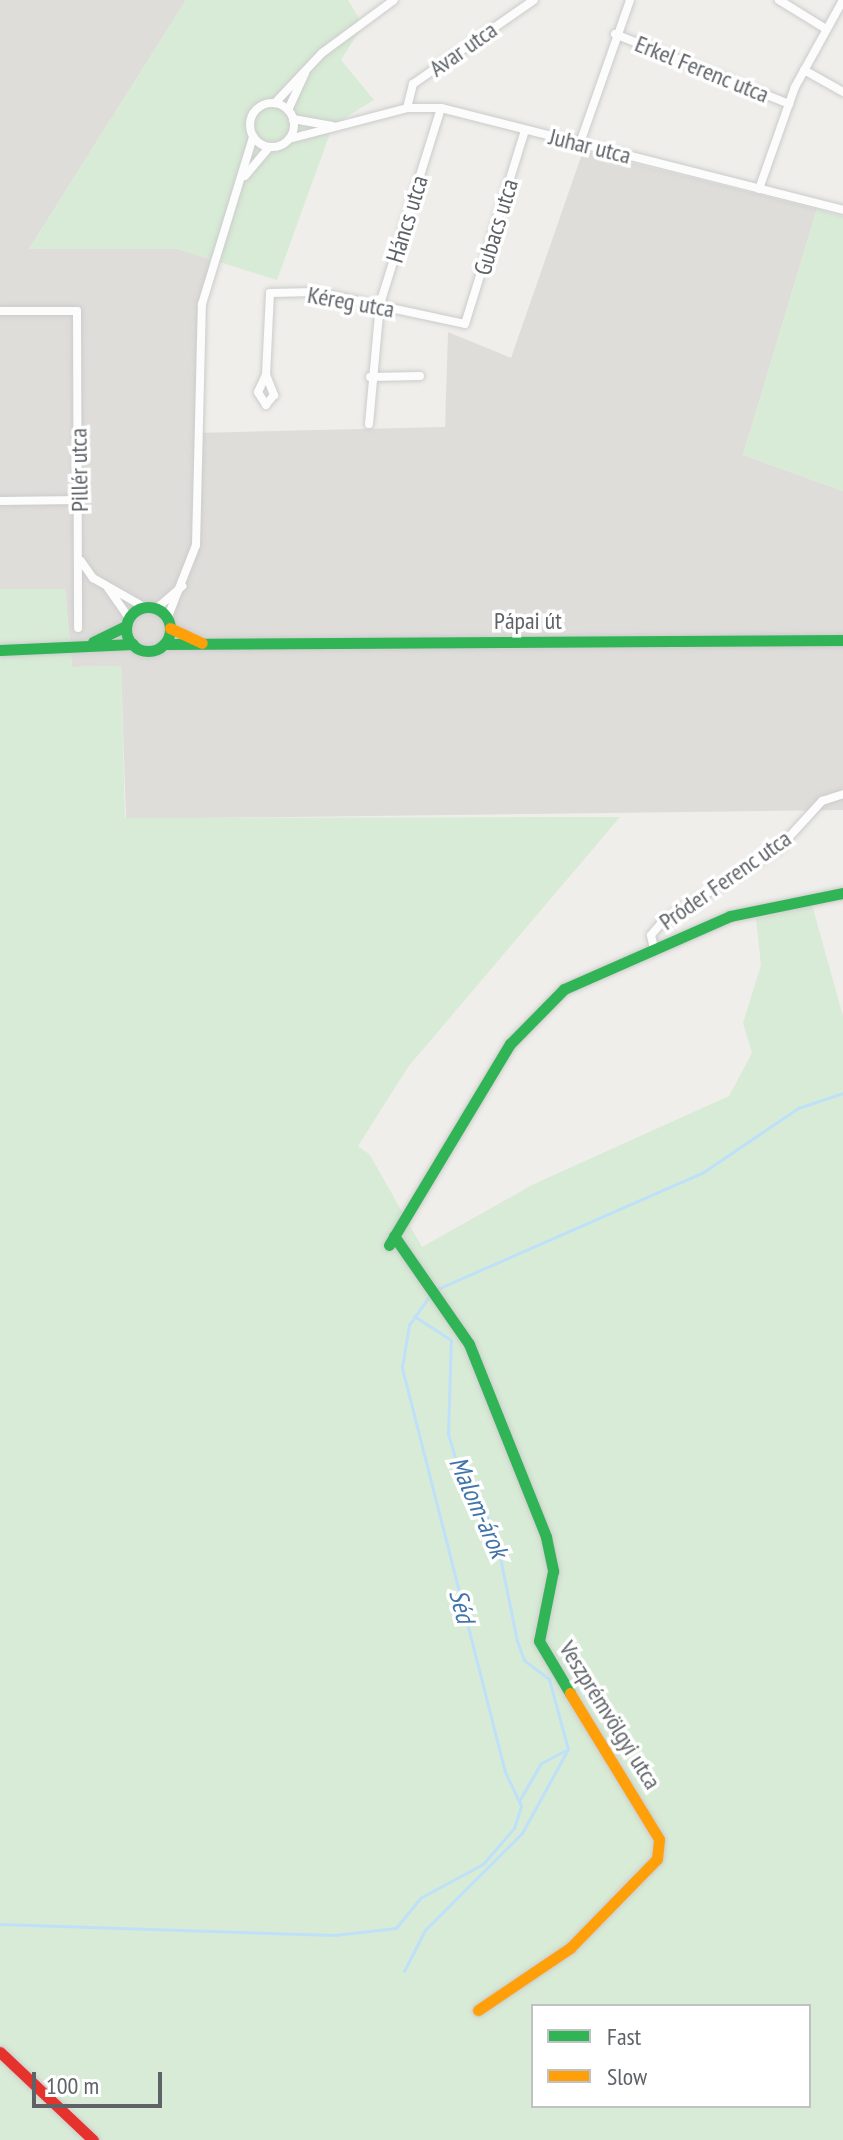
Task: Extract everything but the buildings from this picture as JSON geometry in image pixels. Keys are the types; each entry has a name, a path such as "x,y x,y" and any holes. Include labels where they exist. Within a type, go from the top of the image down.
{"street":[{"path":"0,650 133,644 150,651 164,644 196,545 202,304 253,137 251,116 275,103 312,62 394,0"},
{"name":"Avar utca","path":"407,108 413,84 534,0"},
{"path":"580,143 615,34 630,0"},
{"path":"779,0 826,29"},
{"path":"759,189 804,70 843,0"},
{"name":"Erkel Ferenc utca","path":"615,34 789,104"},
{"path":"288,110 312,62"},
{"path":"804,70 843,92"},
{"path":"238,187 269,147 289,139 293,119 288,110 275,103"},
{"name":"Juhar utca","path":"289,139 407,108 441,108 843,210"},
{"name":"Háncs utca","path":"369,424 370,377 380,304 441,108"},
{"name":"Juhar utca","path":"293,119 337,126"},
{"name":"Gubacs utca","path":"465,324 525,130"},
{"path":"253,137 269,147"},
{"name":"Kéreg utca","path":"266,375 270,293 380,304 465,324"},
{"name":"Pillér utca","path":"0,311 77,311 80,500 78,628"},
{"path":"370,377 420,376"},
{"path":"0,501 80,500"},
{"path":"79,557 104,585 127,622 133,644"},
{"path":"73,649 127,622 185,583"},
{"path":"104,585 150,608 169,623"},
{"name":"Pápai út","path":"169,623 213,648"},
{"name":"Pápai út","path":"164,644 213,648 843,640"},
{"name":"Próder Ferenc utca","path":"653,944 663,921 779,848 822,801 843,794"},
{"name":"Veszprémvölgyi utca","path":"478,2010 553,1960 581,1936 657,1859 659,1839 539,1641 553,1571 546,1537 469,1344 430,1287 392,1241 528,1022 564,989 653,944 730,916 843,893"},
{"path":"0,2052 93,2140"}],"shaded area":[{"path":"0,0 186,0 29,249 178,249 210,259 196,344 196,433 445,427 448,332 511,358 583,151 817,209 743,455 843,491 843,810 126,819 121,666 72,667 65,589 0,589"}],"green space":[{"path":"186,0 348,0 363,25 341,60 374,100 333,125 277,280 178,249 29,249"},
{"path":"817,209 843,216 843,491 743,455"},
{"path":"0,589 65,589 72,667 121,666 125,818 620,817 408,1067 358,1146 370,1155 422,1247 534,1184 729,1096 752,1053 743,1023 761,965 756,919 812,905 843,1016 843,2140 0,2140"}],"waterway":[{"name":"Séd","path":"435,1290 702,1173 798,1108 843,1093"},
{"name":"Séd","path":"0,1924 335,1935 396,1928 420,1898 483,1864 514,1828 521,1806 505,1772 402,1367 409,1325 430,1295"},
{"name":"Malom-árok","path":"404,1971 425,1930 522,1833 568,1749 549,1679 524,1660 517,1641 494,1528 459,1472 448,1433 451,1340 414,1316"},
{"name":"Malom-árok","path":"519,1801 541,1763 566,1750"}],"traffic: fast":[{"path":"148,607 163,614 170,629 163,644 148,651 133,644 126,629 133,614 148,607"},
{"path":"93,642 126,626"},
{"path":"164,644 843,640"},
{"path":"0,650 133,644"},
{"path":"389,1245 510,1044 564,989 730,916 843,893"},
{"path":"394,1236 469,1344 546,1537 553,1571 539,1641 570,1693"}],"traffic: slow":[{"path":"170,628 202,643"},
{"path":"478,2010 570,1948 657,1859 659,1839 570,1693"}],"traffic: jam":[{"path":"0,2052 93,2140"}]}
